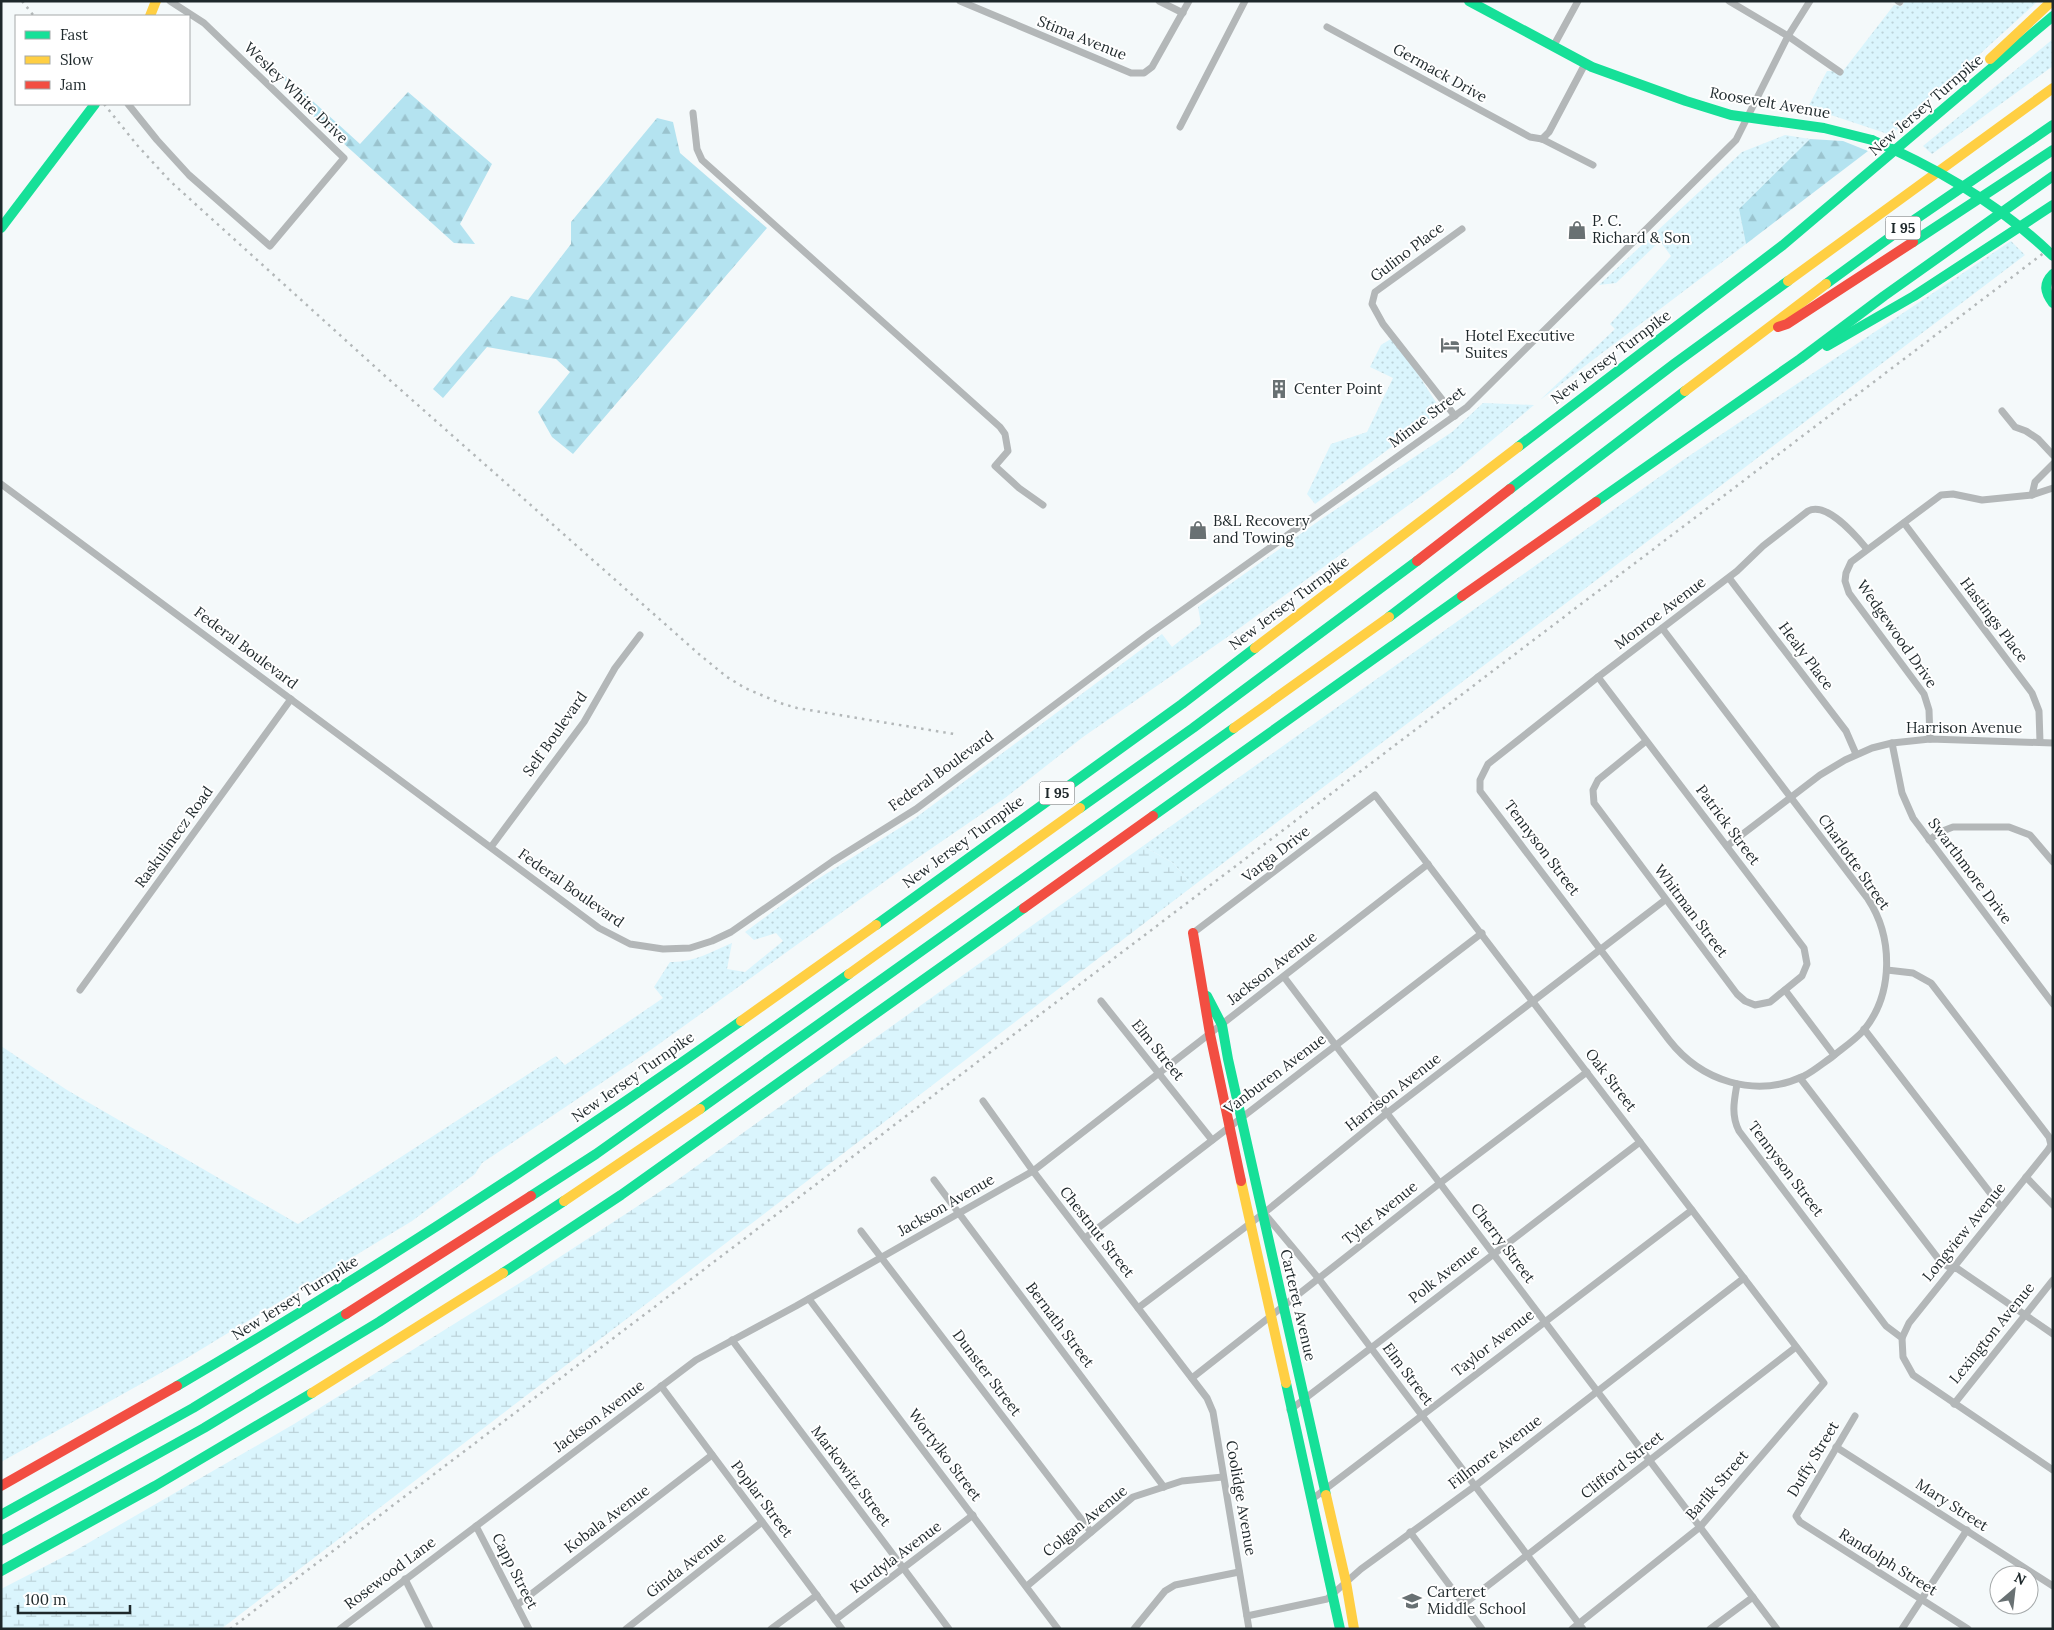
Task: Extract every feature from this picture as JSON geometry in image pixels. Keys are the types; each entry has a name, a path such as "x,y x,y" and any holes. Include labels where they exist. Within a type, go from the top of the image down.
{"main road":[{"path":"150,15 156,1"},
{"path":"1909,140 1988,61 2052,1"},
{"name":"Roosevelt Avenue","path":"1475,3 1585,64 1700,106 1747,117 1824,128 1872,140 1927,164 1974,191 2023,228 2053,256"},
{"name":"New Jersey Turnpike","path":"1,1486 180,1385 350,1282 492,1191 672,1068 1182,704 1767,257 1909,140 2053,16"},
{"name":"I 95","path":"1,1515 281,1355 483,1228 596,1154 1192,728 1347,614 1674,364 2053,86"},
{"path":"1,228 94,105"},
{"name":"I 95","path":"1,1542 204,1428 364,1331 496,1247 696,1111 1366,634 1881,244 2053,125"},
{"path":"1758,336 1787,324 2052,150"},
{"path":"1,1571 116,1508 315,1392 503,1273 621,1195 1460,597 1800,359 1884,296 2053,176"},
{"path":"1800,359 1849,334 1914,296 2053,204"},
{"path":"2053,274 2045,287 2047,295 2053,303"},
{"name":"Carteret Avenue","path":"1193,933 1210,1034 1229,1126 1290,1410 1340,1629"},
{"name":"Carteret Avenue","path":"1204,991 1222,1025 1228,1059 1346,1582 1354,1629"}],"street":[{"name":"Wesley White Drive","path":"129,105 189,175 270,246 344,158 204,23 170,1"},
{"name":"Stima Avenue","path":"960,1 1131,72 1144,73 1152,67 1189,1"},
{"path":"1159,1 1183,13"},
{"path":"1180,127 1245,1"},
{"path":"1552,46 1578,1"},
{"path":"1729,1 1788,36 1840,72"},
{"name":"Minue Street","path":"1149,634 1467,407 1736,140 1756,96 1788,36 1810,1"},
{"name":"Germack Drive","path":"1327,27 1530,138 1542,139 1593,165"},
{"path":"1542,139 1549,132 1585,64"},
{"path":"694,113 697,149 702,160 1000,427 1005,434 1008,451 996,466 1019,488 1043,505"},
{"name":"Gulino Place","path":"1455,416 1383,324 1372,304 1372,300 1375,292 1462,228"},
{"path":"2002,411 2015,427 2026,431 2038,439 2053,455"},
{"path":"2032,495 2035,482 2053,464"},
{"name":"Federal Boulevard","path":"1,484 599,928 623,941 638,946 663,949 682,948 702,944 731,932 833,861 916,809 1149,634"},
{"name":"Wedgewood Drive","path":"1930,739 1929,710 1924,694 1854,601 1845,585 1849,565 1867,549 1937,497 1946,494 1982,500 2032,495 2053,488"},
{"name":"Monroe Avenue","path":"1480,789 1480,780 1488,764 1598,677 1729,578 1749,562 1768,542 1803,515 1814,509 1823,510 1840,522 1867,549"},
{"name":"Hastings Place","path":"1904,523 2032,692 2039,711 2040,742"},
{"name":"Healy Place","path":"1729,578 1842,725 1856,754"},
{"name":"Charlotte Street","path":"1662,628 1876,913 1885,940 1887,970 1879,1004 1864,1029 1834,1055 1800,1078 1771,1085 1737,1084"},
{"name":"Self Boulevard","path":"491,848 584,722 616,668 640,636"},
{"name":"Patrick Street","path":"1598,677 1805,952 1807,960 1804,973 1800,979 1785,990"},
{"name":"Raskulinecz Road","path":"80,990 291,699"},
{"name":"Harrison Avenue","path":"1727,846 1820,775 1856,754 1892,743 1930,739 2053,743"},
{"name":"Whitman Street","path":"1646,741 1600,778 1594,786 1593,799 1599,812 1742,999 1752,1004 1762,1005 1770,1002 1785,990"},
{"name":"Swarthmore Drive","path":"1892,743 1904,802 1913,818 2053,1004"},
{"name":"Tennyson Street","path":"1480,789 1669,1040 1684,1057 1706,1072 1737,1084 1733,1111 1734,1120 1739,1131 1886,1326 1902,1338"},
{"name":"Oak Street","path":"1375,795 1824,1383"},
{"name":"Varga Drive","path":"1193,933 1375,795"},
{"path":"1929,840 1940,832 1952,827 2014,828 2025,832 2036,840 2053,862"},
{"name":"Jackson Avenue","path":"458,1540 696,1360 809,1299 1033,1171 1428,864"},
{"name":"Harrison Avenue","path":"1138,1308 1264,1213 1387,1113 1665,900"},
{"name":"Vanburen Avenue","path":"1085,1238 1482,933"},
{"name":"Longview Avenue","path":"1887,970 1913,974 1931,983 2049,1137 2051,1145 1909,1323 1902,1338"},
{"name":"Cherry Street","path":"1284,977 1494,1252 1777,1629"},
{"path":"1785,990 1834,1055"},
{"name":"Elm Street","path":"1101,1001 1212,1140"},
{"path":"1864,1029 2001,1207"},
{"name":"Tyler Avenue","path":"1192,1378 1440,1183 1587,1072"},
{"path":"1800,1078 1936,1258 1943,1264 1958,1269 2053,1334"},
{"name":"Chestnut Street","path":"983,1101 1033,1171 1192,1378"},
{"name":"Polk Avenue","path":"1290,1410 1640,1142"},
{"path":"2026,1177 2053,1205"},
{"name":"Bernath Street","path":"934,1180 1164,1487"},
{"name":"Taylor Avenue","path":"1311,1500 1692,1210"},
{"name":"Elm Street","path":"1264,1213 1319,1279 1372,1348 1581,1626"},
{"name":"Dunster Street","path":"861,1231 1091,1532"},
{"name":"Fillmore Avenue","path":"1247,1616 1327,1599 1410,1532 1475,1486 1744,1278"},
{"name":"Lexington Avenue","path":"1954,1404 2053,1280"},
{"name":"Wortylko Street","path":"809,1299 1058,1629"},
{"path":"1902,1338 1903,1357 1910,1372 1920,1382 2053,1470"},
{"name":"Markowitz Street","path":"732,1340 949,1629"},
{"name":"Clifford Street","path":"1464,1604 1796,1347"},
{"name":"Coolidge Avenue","path":"1192,1378 1207,1398 1213,1412 1249,1629"},
{"name":"Barlik Street","path":"1572,1629 1581,1626 1700,1527 1824,1383"},
{"name":"Poplar Street","path":"661,1386 842,1629"},
{"name":"Duffy Street","path":"1796,1516 1855,1416"},
{"name":"Mary Street","path":"1836,1447 2053,1586"},
{"name":"Kobala Avenue","path":"517,1605 712,1455"},
{"name":"Colgan Avenue","path":"1027,1586 1133,1497 1182,1481 1223,1477"},
{"name":"Kurdyla Avenue","path":"835,1620 973,1515"},
{"name":"Randolph Street","path":"1796,1516 1800,1522 1968,1629"},
{"name":"Ginda Avenue","path":"626,1629 762,1522"},
{"name":"Capp Street","path":"476,1526 529,1629"},
{"path":"1902,1629 1966,1530"},
{"path":"1410,1532 1482,1629"},
{"name":"Rosewood Lane","path":"340,1629 458,1540"},
{"path":"1134,1629 1165,1591 1175,1585 1239,1572"},
{"path":"405,1579 430,1629"},
{"path":"771,1629 817,1595"},
{"path":"1710,1629 1753,1597"}],"green space":[{"path":"1905,1 2038,1 1891,135 1807,109 1827,71 1843,71 1894,5 1902,6"},
{"path":"2053,39 2053,66 1932,154 1923,146"},
{"path":"273,65 360,144 408,92 492,164 460,224 475,244 454,243 312,115"},
{"path":"657,118 673,122 680,153 767,228 573,454 552,437 538,412 570,372 556,359 487,347 443,398 433,389 511,296 528,300 571,244 571,222"},
{"path":"1785,135 1810,139 1739,209 1746,244 1540,400 1615,329 1610,324 1671,256 1660,241 1616,283 1599,285 1742,152"},
{"path":"1810,139 1843,141 1868,151 1746,244 1739,209"},
{"path":"2011,241 2025,255 1193,886 1173,863 1143,846 1683,460"},
{"path":"1394,337 1441,410 1315,504 1307,494 1331,444 1367,432 1393,378 1370,367 1381,345"},
{"path":"1483,403 1534,405 1454,472 1226,638 1083,737 1005,798 916,859 652,1049 482,1163 475,1174 412,1221 182,1361 1,1462 1,1046 67,1090 298,1224 556,1056 565,1065 663,998 654,987 670,962 694,959 732,943 727,969 745,972 783,941 776,933 754,940 745,932 813,882 914,819 1162,634 1172,647 1201,624 1198,607 1320,520 1452,432"},
{"path":"1143,846 1173,863 1193,886 221,1629 1,1629 1,1589 71,1553 294,1424 523,1281 673,1183"}],"railway":[{"path":"22,1 33,15"},
{"path":"105,105 137,145 170,181 384,375 727,677 745,688 797,708 954,734"},
{"path":"230,1629 2053,246"}],"traffic: fast":[{"path":"1469,1 1592,67 1686,101 1731,115 1824,128 1872,140"},
{"path":"1518,447 1783,245 2053,16"},
{"path":"1,228 94,105"},
{"path":"1826,284 1904,227 2053,125"},
{"path":"1872,140 1922,163 1968,190 2012,220 2053,256"},
{"path":"1913,242 2053,150"},
{"path":"1596,502 1800,359 1884,296 2053,176"},
{"path":"1827,346 1914,296 2053,205"},
{"path":"2053,274 2046,285 2048,295 2053,303"},
{"path":"1510,489 1674,364 1788,281"},
{"path":"1389,617 1685,391"},
{"path":"1080,808 1193,728 1417,561"},
{"path":"1153,816 1462,596"},
{"path":"876,925 1182,704 1255,648"},
{"path":"700,1109 1234,728"},
{"path":"503,1273 621,1195 1024,908"},
{"path":"531,1196 596,1154 849,974"},
{"path":"1207,996 1222,1025 1326,1495"},
{"path":"177,1386 463,1210 603,1117 741,1021"},
{"path":"1,1541 204,1428 379,1322 564,1201"},
{"path":"1,1515 193,1408 346,1314"},
{"path":"1286,1383 1340,1629"},
{"path":"1,1571 155,1486 312,1393"}],"traffic: slow":[{"path":"150,15 156,1"},
{"path":"1990,59 2052,1"},
{"path":"1788,281 2053,88"},
{"path":"1685,391 1826,284"},
{"path":"1255,648 1518,447"},
{"path":"1234,728 1389,617"},
{"path":"849,974 1080,808"},
{"path":"741,1021 876,925"},
{"path":"564,1201 700,1109"},
{"path":"1241,1181 1286,1383"},
{"path":"312,1393 503,1273"},
{"path":"1326,1495 1346,1582 1354,1629"}],"traffic: jam":[{"path":"1778,327 1787,324 1913,242"},
{"path":"1417,561 1510,489"},
{"path":"1462,596 1596,502"},
{"path":"1024,908 1153,816"},
{"path":"1193,933 1210,1034 1241,1181"},
{"path":"346,1314 531,1196"},
{"path":"1,1486 177,1386"}],"place":[{"name":"P. C. Richard & Son","path":"1577,230"},
{"name":"Hotel Executive Suites","path":"1450,345"},
{"name":"Center Point","path":"1279,389"},
{"name":"B&L Recovery and Towing","path":"1198,530"},
{"name":"Carteret Middle School","path":"1412,1601"}]}
